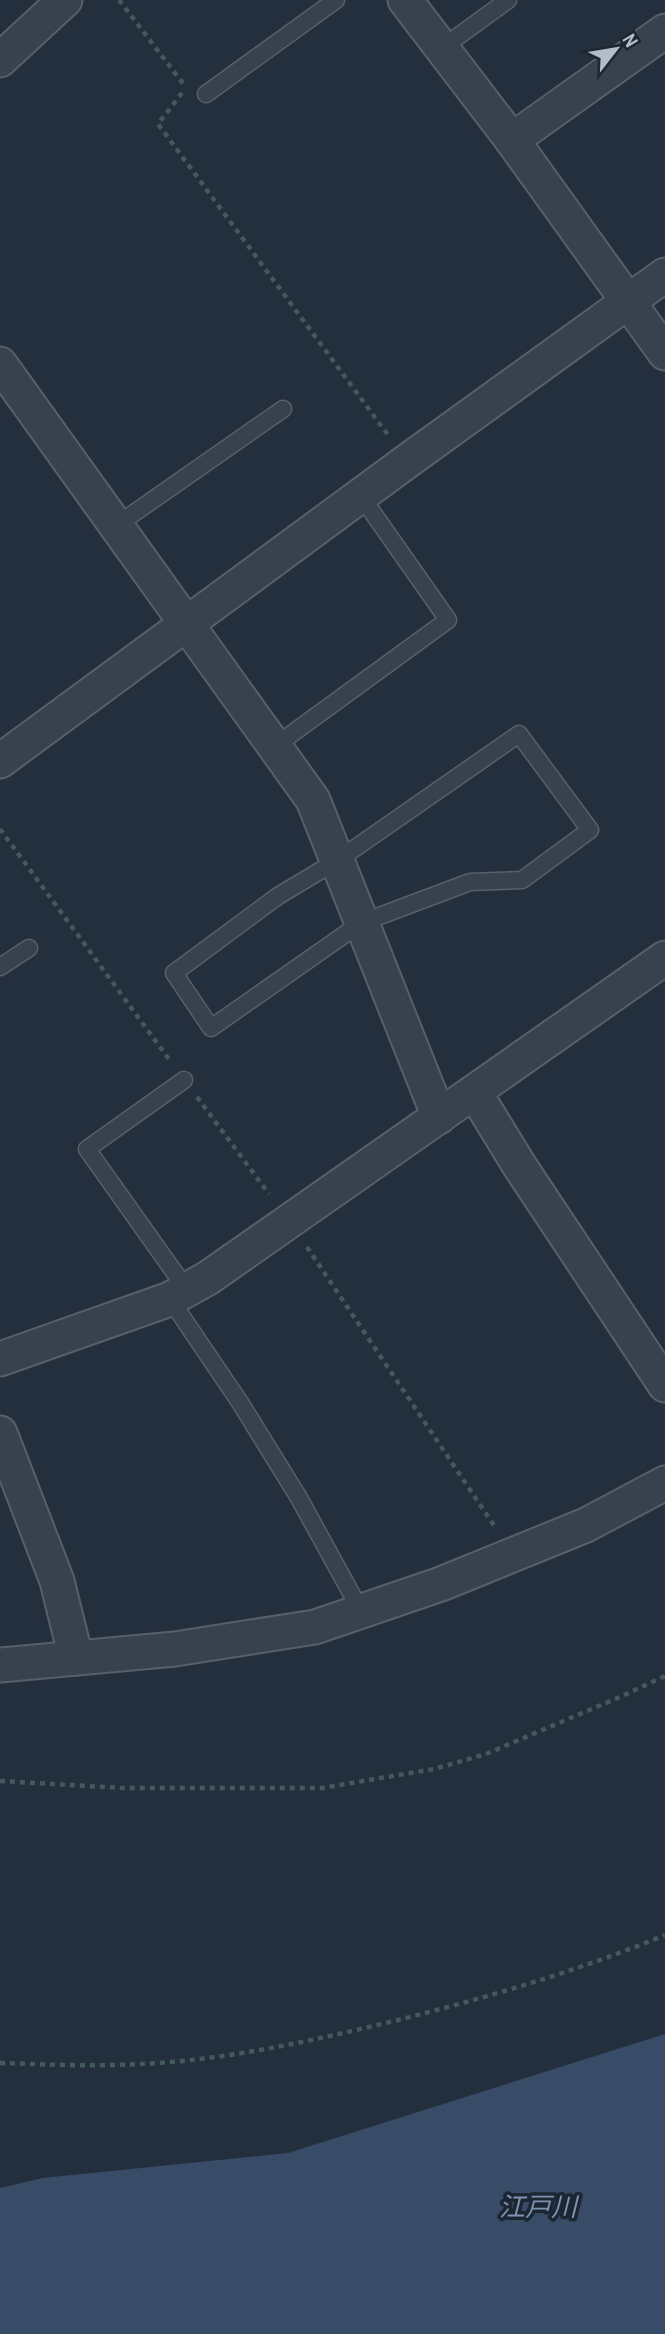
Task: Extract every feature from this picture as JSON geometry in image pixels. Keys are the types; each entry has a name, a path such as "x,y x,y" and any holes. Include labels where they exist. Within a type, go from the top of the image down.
{"street":[{"path":"0,60 65,0"},
{"path":"405,0 512,140 665,354"},
{"path":"512,140 665,31"},
{"path":"0,761 665,275"},
{"path":"0,364 313,800 439,1117"},
{"path":"0,1359 178,1294 208,1278 665,958"},
{"path":"475,1093 519,1166 665,1385"},
{"path":"0,1433 57,1581 76,1658"},
{"path":"0,1665 247,1639 315,1627 440,1584 586,1525 665,1483"}],"lane":[{"path":"206,93 335,0"},
{"path":"442,48 508,0"},
{"path":"117,525 283,409"},
{"path":"275,747 448,620 361,496"},
{"path":"519,734 590,830 522,880 470,882 361,923 211,1028 174,974 278,896 338,860 519,734"},
{"path":"0,967 29,948"},
{"path":"184,1080 87,1149 178,1294 240,1404 299,1498 362,1613"}],"path":[{"path":"118,0 186,88 158,124 343,372 406,462"},
{"path":"0,829 289,1222 496,1528"},
{"path":"0,1781 122,1788 322,1788 434,1769 486,1754 620,1698 665,1675"},
{"path":"0,2063 112,2065 196,2059 310,2042 496,1995 584,1968 665,1936"}],"water":[{"name":"江戸川","path":"665,2034 665,2334 0,2334 0,2188 43,2178 288,2153"}]}
